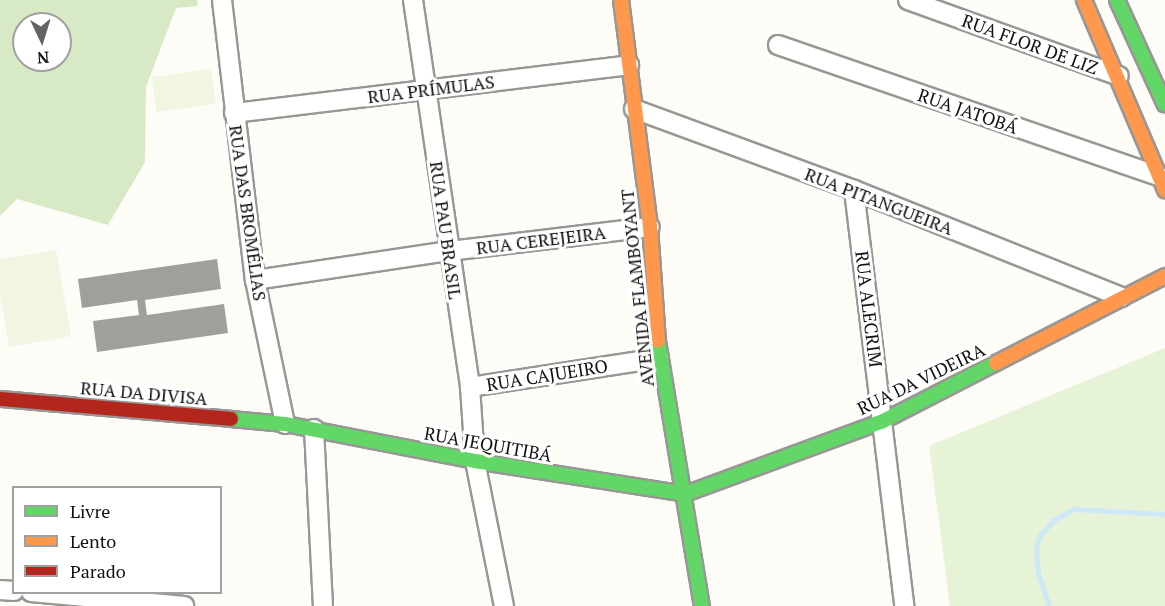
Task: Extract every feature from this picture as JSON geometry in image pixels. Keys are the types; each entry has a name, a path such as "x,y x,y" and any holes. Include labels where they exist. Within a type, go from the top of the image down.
{"street":[{"name":"RUA DAS BROMÉLIAS","path":"222,0 255,280 285,424"},
{"name":"RUA PAU BRASIL","path":"413,0 448,251 471,387 474,461 504,606"},
{"name":"AVENIDA FLAMBOYANT","path":"621,0 650,226 659,358 685,494 702,606"},
{"name":"RUA FLOR DE LIZ","path":"908,0 1119,76"},
{"path":"1084,0 1119,76 1162,183"},
{"path":"1117,0 1161,83 1165,105"},
{"name":"RUA JATOBÁ","path":"778,45 1162,183"},
{"name":"RUA PRÍMULAS","path":"234,113 629,65"},
{"name":"RUA PITANGUEIRA","path":"634,109 854,190 1121,297"},
{"name":"RUA ALECRIM","path":"854,190 904,606"},
{"name":"RUA CEREJEIRA","path":"255,280 448,251 650,226"},
{"name":"RUA DA VIDEIRA","path":"685,494 883,421 1165,276"},
{"name":"RUA CAJUEIRO","path":"471,387 659,358"},
{"name":"RUA DA DIVISA","path":"0,399 285,424"},
{"name":"RUA JEQUITIBÁ","path":"285,424 474,461 685,494"},
{"path":"314,429 323,606"},
{"path":"49,594 129,603 184,606"}],"green space":[{"path":"0,0 197,0 198,6 176,8 146,87 145,162 108,225 17,199 0,216"},
{"path":"211,69 216,104 156,112 152,77"},
{"path":"56,250 71,336 9,347 0,295 0,259"},
{"path":"1165,348 1165,606 950,606 929,446"}],"building":[{"path":"217,259 221,289 145,300 147,315 224,304 228,333 97,352 93,321 139,315 137,300 82,308 78,279"}],"waterway":[{"path":"1049,606 1038,574 1036,548 1040,535 1054,520 1073,509 1165,514"}],"traffic: fast":[{"path":"1117,0 1165,105"},
{"path":"658,341 702,606"},
{"path":"231,419 285,424 475,461 685,494 883,421 996,363"}],"traffic: slow":[{"path":"621,0 650,227 658,341"},
{"path":"1084,0 1165,190"},
{"path":"996,363 1165,276"}],"traffic: jam":[{"path":"0,399 231,419"}]}
